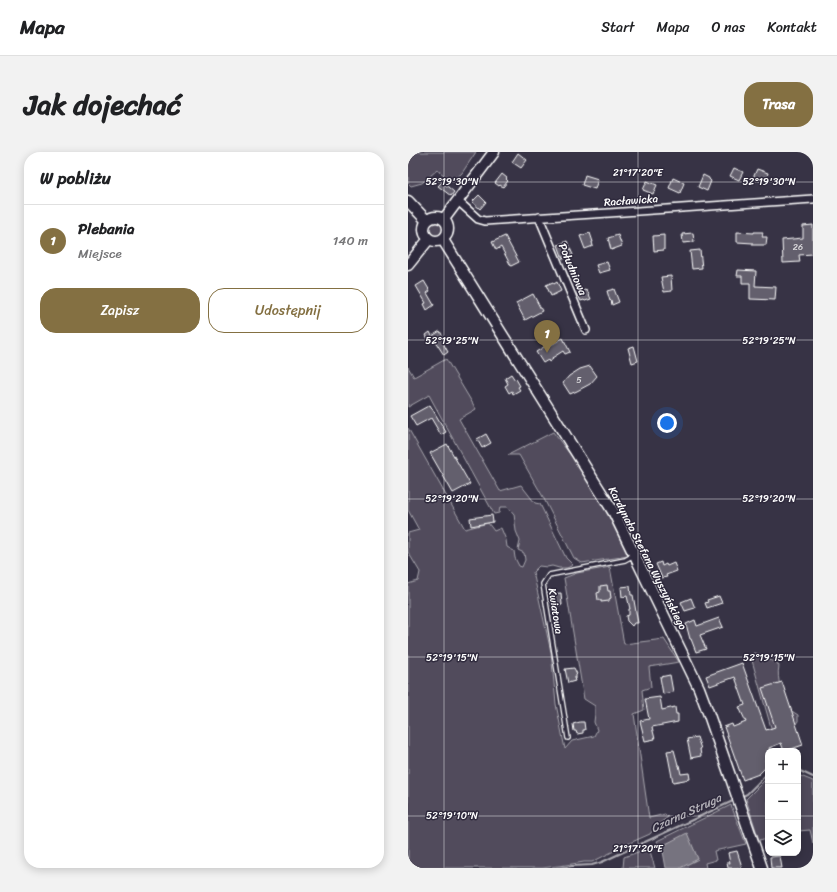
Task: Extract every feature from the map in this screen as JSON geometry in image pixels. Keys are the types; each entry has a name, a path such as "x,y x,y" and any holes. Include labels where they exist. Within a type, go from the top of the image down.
{"street":[{"path":"444,220 494,152"},
{"name":"Racławicka","path":"458,201 478,219 485,221 813,199"},
{"path":"408,201 427,221"},
{"path":"435,217 444,220 449,227 447,236 443,240 436,242 429,239 424,232 427,221 435,217"},
{"name":"Południowa","path":"539,217 586,330"},
{"path":"408,265 429,239"},
{"name":"Kardynała Stefana Wyszyńskiego","path":"443,240 572,440 614,513 699,688 762,868"}],"lane":[{"name":"Kwiatowa","path":"568,738 543,584 549,575 625,560 635,555"}],"shaded area":[{"path":"408,152 476,152 462,173 453,181 437,170 422,183 411,186 408,183"},
{"path":"433,222 439,222 443,226 443,232 439,236 433,236 429,232 429,226"},
{"path":"446,359 476,409 459,419 500,491 521,485 535,503 540,504 566,558 573,565 567,568 539,566 533,572 551,652 556,704 565,749 572,741 594,736 597,730 594,722 595,706 584,699 564,578 577,573 610,567 624,644 664,639 679,662 649,667 651,687 642,690 644,710 634,714 649,818 665,814 668,817 656,826 650,834 592,862 542,868 408,868 408,584 418,581 420,572 408,552 408,533 419,530 408,510 408,428 465,529 488,523 494,531 501,528 507,547 514,551 515,558 519,566 522,567 525,560 524,553 518,550 520,541 516,531 514,514 508,507 500,507 499,513 494,514 429,395 408,407 408,367 414,377"},
{"path":"553,432 586,475 628,556 582,563 574,558 542,495 519,455 508,455"},
{"path":"753,653 776,662 779,666 779,682 787,708 798,715 798,721 795,725 772,731 751,657"},
{"path":"801,776 813,781 813,843 810,830 801,831"},
{"path":"765,780 765,839 759,840 746,799"},
{"path":"731,805 746,844 714,851 716,860 705,863 706,868 680,868 698,859 687,834 662,846 659,845 657,841"},
{"path":"687,833 698,859 680,868 666,868 662,846"},
{"path":"649,848 655,868 623,868 624,857"}],"building":[{"path":"518,153 527,160 521,168 512,162"},
{"path":"734,168 743,172 739,180 730,176"},
{"path":"757,169 768,173 765,183 753,178"},
{"path":"502,174 508,181 503,187 495,183"},
{"path":"585,175 598,179 595,189 582,185"},
{"path":"703,175 711,181 707,191 698,187"},
{"path":"673,178 684,183 680,193 669,188"},
{"path":"647,181 657,185 653,194 643,190"},
{"path":"442,182 454,192 451,196 438,186"},
{"path":"479,195 486,202 480,209 472,202"},
{"path":"813,225 813,254 799,255 800,262 783,263 782,240 803,238 803,226"},
{"path":"737,232 763,232 762,237 767,237 766,245 753,245 753,243 737,242"},
{"path":"590,233 593,246 585,249 580,236"},
{"path":"693,233 694,242 683,243 682,234"},
{"path":"618,235 622,246 611,250 608,238"},
{"path":"664,235 664,250 654,251 653,236"},
{"path":"505,236 519,262 511,266 501,247 496,250 492,242"},
{"path":"567,241 573,255 563,259 558,245"},
{"path":"700,250 702,268 692,269 690,251"},
{"path":"607,262 610,270 599,273 596,265"},
{"path":"738,270 756,271 755,286 776,287 775,300 750,299 750,283 742,283 742,276 737,276"},
{"path":"671,276 672,291 664,292 661,277"},
{"path":"424,281 430,291 427,293 434,305 427,310 424,304 426,303 416,286"},
{"path":"553,282 554,284 557,282 561,291 551,296 546,285"},
{"path":"614,289 619,302 612,305 607,291"},
{"path":"587,290 591,299 581,301 577,293"},
{"path":"533,294 542,311 525,320 516,303"},
{"path":"440,331 445,341 443,343 448,352 444,355 433,338 429,341 426,335 430,332 432,336"},
{"path":"563,338 570,352 565,354 563,351 552,358 553,359 549,362 548,360 543,363 536,352 550,343 551,345"},
{"path":"634,346 638,361 632,363 628,348"},
{"path":"590,366 597,376 590,384 570,394 563,383 569,376 580,369"},
{"path":"511,374 520,386 518,387 520,390 513,394 512,391 509,393 505,386 508,384 505,378"},
{"path":"430,405 446,432 441,435 431,418 416,426 410,416"},
{"path":"486,434 491,443 482,448 477,439"},
{"path":"447,444 470,484 453,493 430,453"},
{"path":"492,515 493,522 471,526 470,518"},
{"path":"661,562 662,566 666,564 667,566 674,563 677,571 666,575 667,577 662,578 656,564"},
{"path":"607,585 611,598 609,601 601,602 601,600 598,600 597,593 600,592 600,586"},
{"path":"630,586 638,623 634,623 632,626 627,621 626,616 629,615 630,609 627,596 622,597 621,587"},
{"path":"561,593 562,605 552,606 550,594"},
{"path":"719,596 722,603 707,608 705,603 708,602 707,600"},
{"path":"691,598 695,608 685,611 681,602"},
{"path":"719,618 723,627 700,635 706,649 696,652 690,639 686,624 695,620 697,626"},
{"path":"742,663 766,730 775,727 762,688 782,682 803,745 794,748 783,748 781,743 765,748 765,768 759,774 743,780 724,727 732,724 733,727 746,722 739,707 745,705 735,677 710,686 706,676"},
{"path":"574,668 577,674 576,678 574,678 575,681 568,683 565,669"},
{"path":"670,675 673,692 663,694 660,677"},
{"path":"660,697 662,710 675,707 676,714 678,714 678,722 652,727 655,739 645,741 640,721 649,719 645,699"},
{"path":"584,722 585,730 583,730 583,733 577,734 576,731 574,731 573,724"},
{"path":"697,737 701,749 701,756 691,758 687,739"},
{"path":"674,750 681,774 689,773 690,779 673,782 667,751"},
{"path":"737,851 742,867 728,868 727,863 730,863 728,853"},
{"path":"780,856 782,868 771,868 770,857"}],"waterway":[{"name":"Czarna Struga","path":"801,771 813,777"},
{"name":"Czarna Struga","path":"741,797 747,794 765,776"},
{"name":"Czarna Struga","path":"557,868 592,865 602,862 735,800"}],"place":[{"name":"Plebania","path":"547,353"}]}
